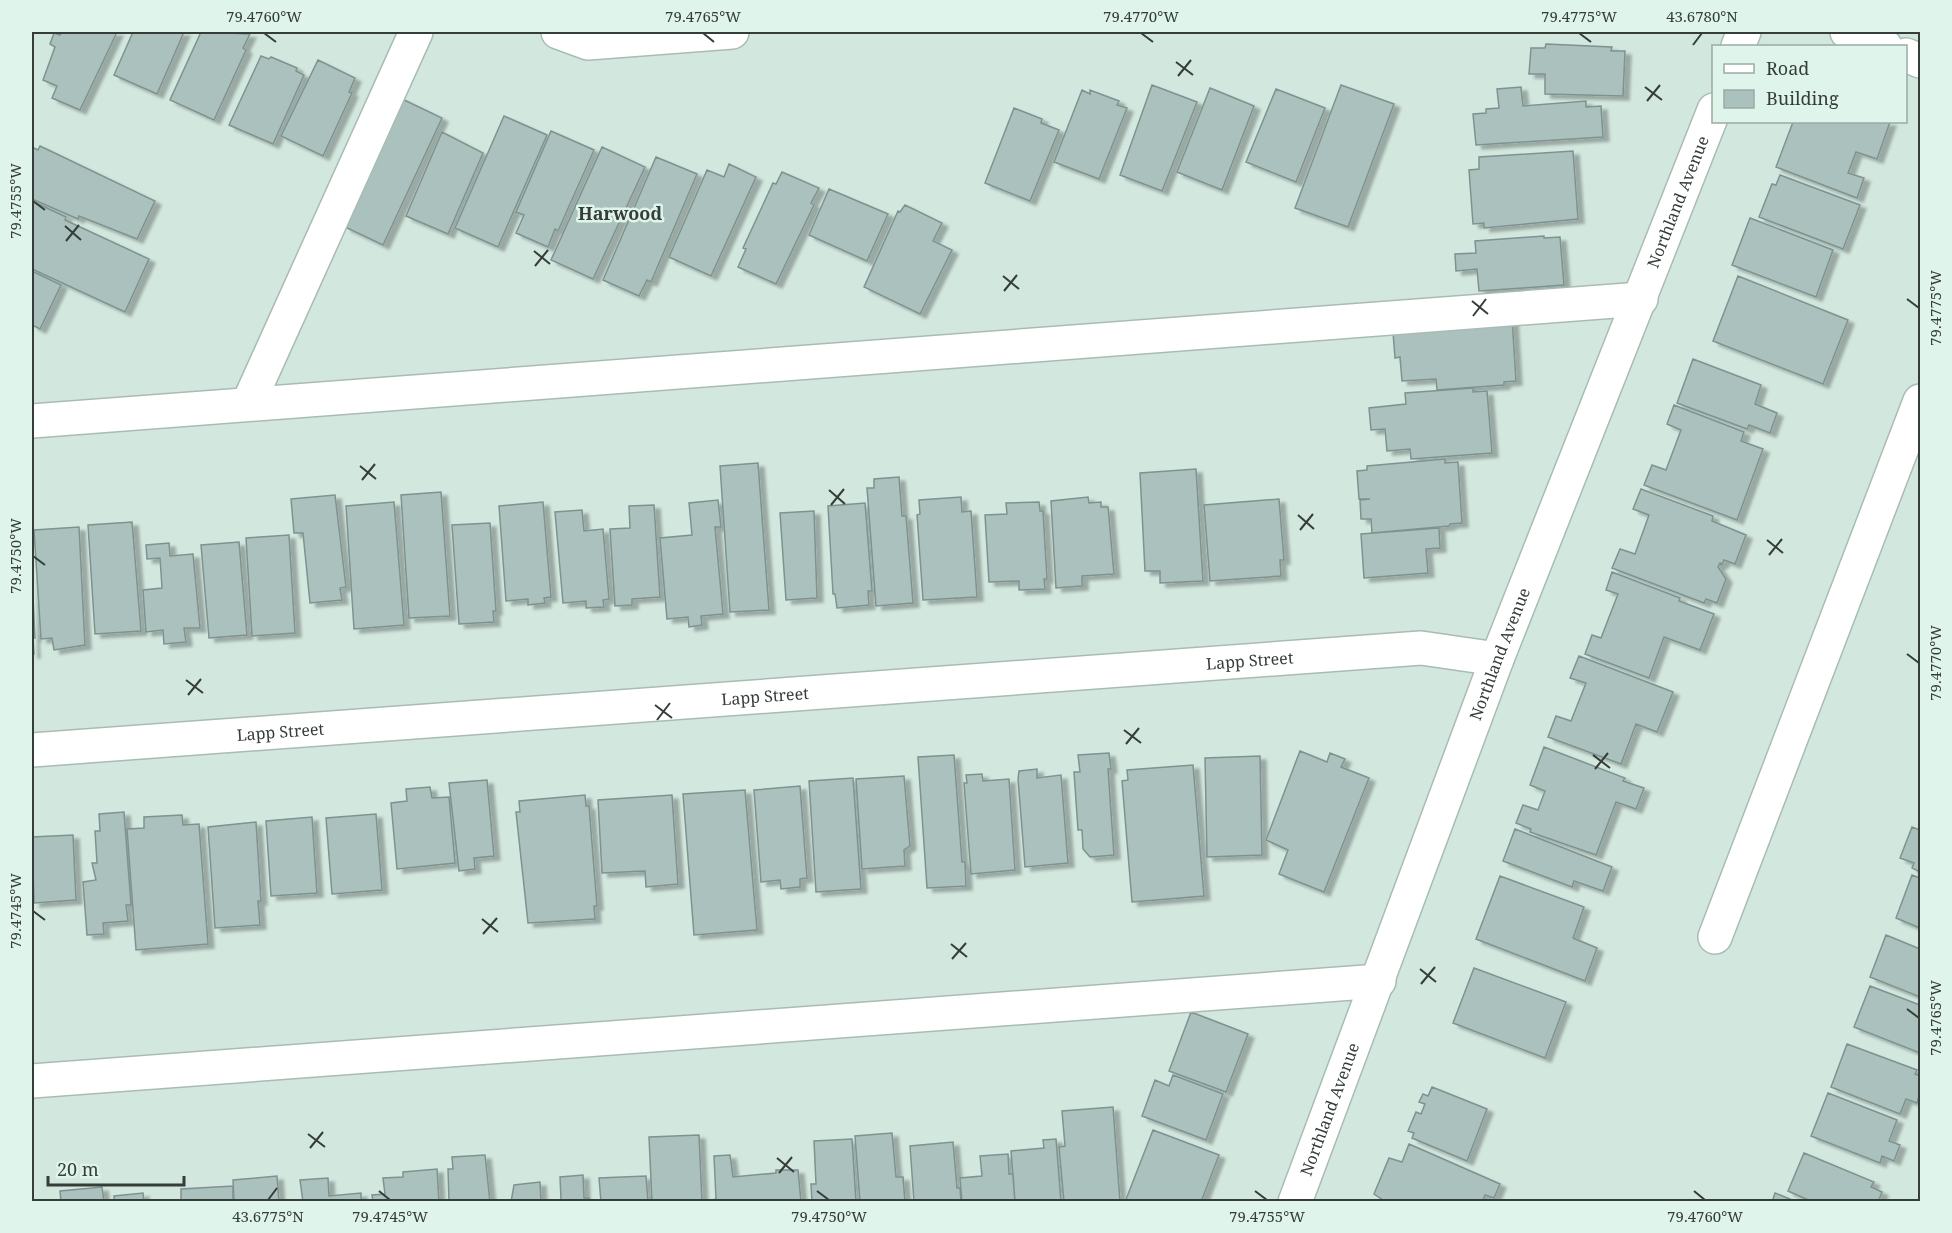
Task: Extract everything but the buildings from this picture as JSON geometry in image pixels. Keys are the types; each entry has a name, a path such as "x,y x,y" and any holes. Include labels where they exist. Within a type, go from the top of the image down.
{"street":[{"path":"248,404 416,32"},
{"path":"558,32 588,43 732,32"},
{"path":"1847,32 1882,45"},
{"name":"Northland Avenue","path":"1295,1202 1497,659 1641,300 1712,113"},
{"path":"32,421 1641,300"},
{"path":"1715,937 1920,401"},
{"name":"Lapp Street","path":"32,750 1421,648 1497,659"},
{"path":"32,1081 1379,981"}],"district":[{"name":"Harwood","path":"620,214"}]}
